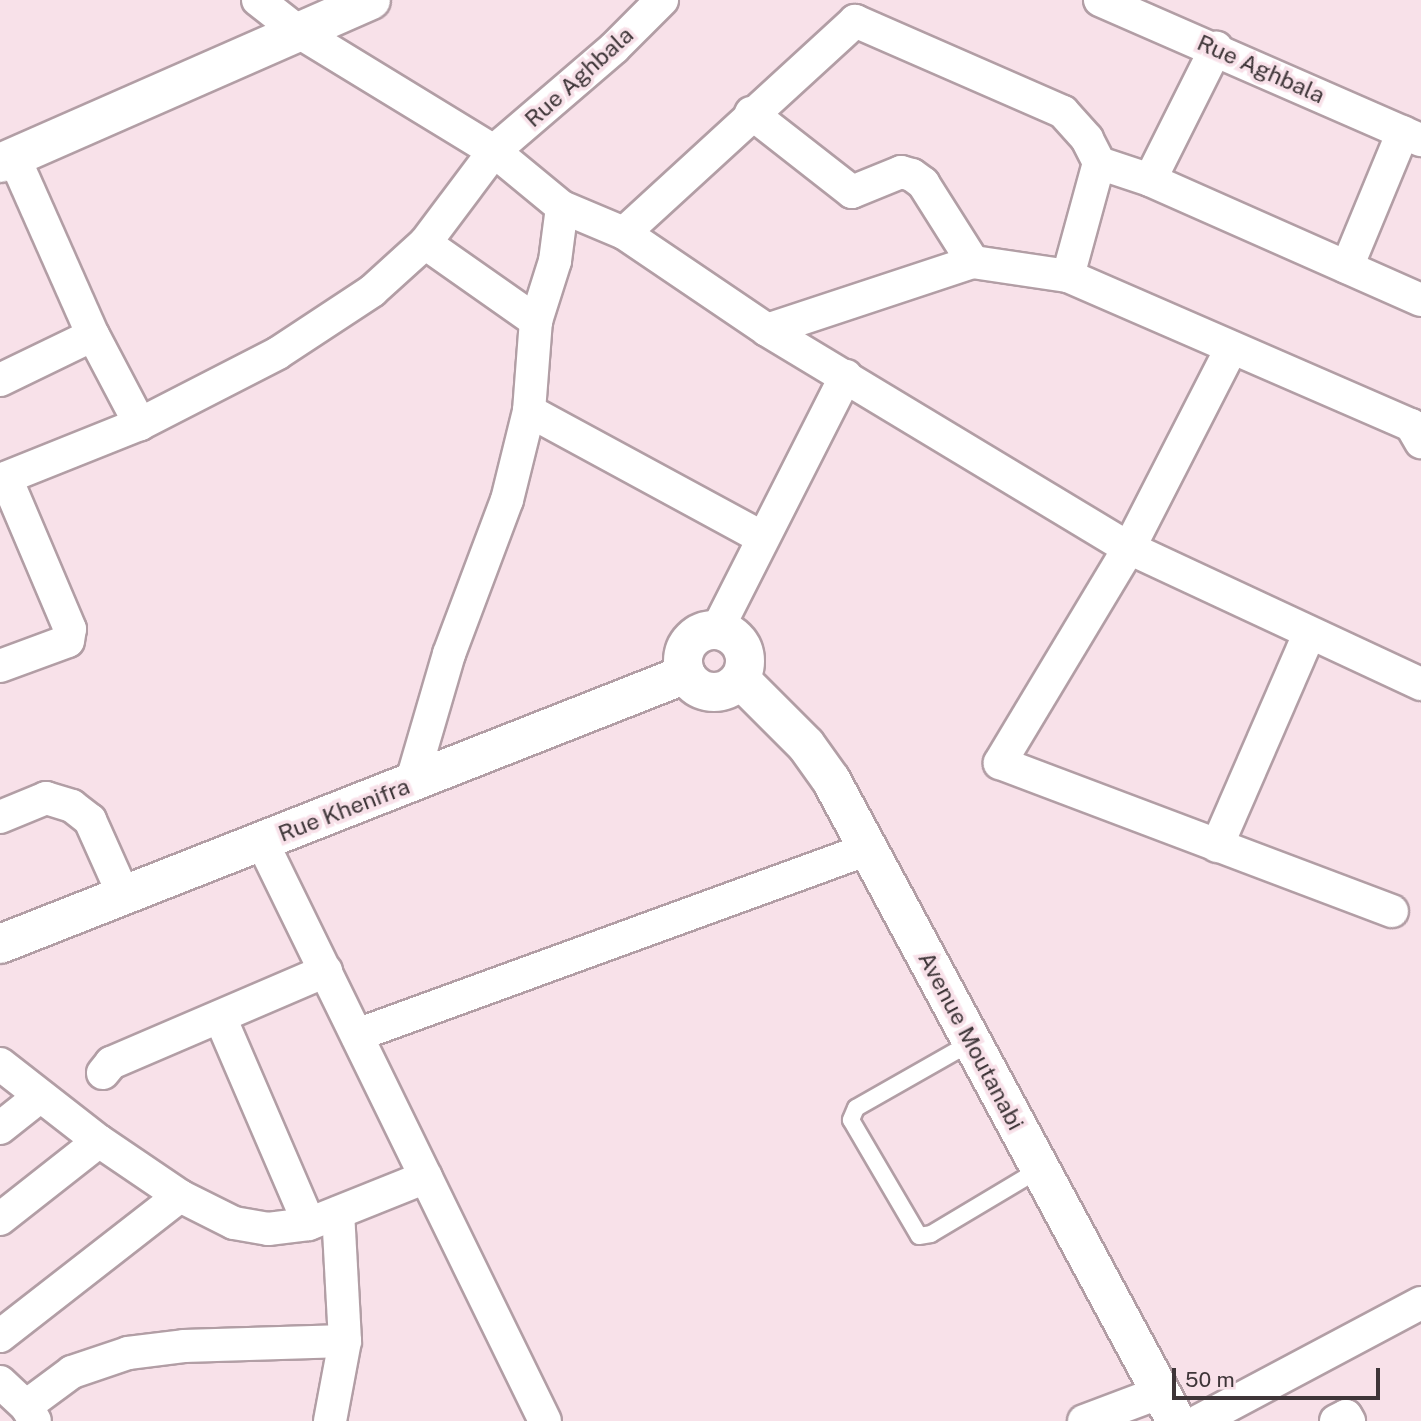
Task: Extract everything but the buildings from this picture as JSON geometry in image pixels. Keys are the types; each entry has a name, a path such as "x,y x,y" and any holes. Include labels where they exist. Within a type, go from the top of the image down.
{"street":[{"path":"258,0 299,32 494,151 562,207 624,233 767,330 1129,548 1421,684"},
{"path":"140,424 7,160 370,0"},
{"name":"Rue Aghbala","path":"3,479 140,424 313,333 372,291 425,243 494,151 614,48 662,0"},
{"name":"Rue Aghbala","path":"1100,0 1216,48 1412,136"},
{"path":"624,233 751,113 846,11 1063,112 1087,139 1099,163 1068,276"},
{"path":"1150,180 1216,48"},
{"path":"751,113 852,192 901,173 923,183 973,262"},
{"path":"1347,267 1412,136"},
{"path":"1099,163 1150,180 1421,300"},
{"path":"411,784 449,654 495,540 529,411 536,321 555,261 562,207"},
{"path":"425,243 536,321"},
{"path":"767,330 973,262 1068,276 1418,431"},
{"path":"0,380 93,335"},
{"path":"1231,349 1129,548 1000,763 1392,911"},
{"path":"718,630 743,648 744,669 740,679 722,691 711,692 701,689 686,674 684,652 689,642 718,630 846,376"},
{"path":"529,411 763,538"},
{"path":"0,666 68,641 70,629 3,479"},
{"path":"1217,846 1309,634"},
{"name":"Rue Khenifra","path":"0,944 686,674"},
{"name":"Avenue Moutanabi","path":"740,679 806,745 831,780 1168,1406"},
{"path":"0,817 46,798 72,806 90,820 124,896"},
{"path":"262,842 545,1421"},
{"path":"357,1035 868,849"},
{"path":"103,1073 111,1063 326,971"},
{"path":"220,1017 309,1224"},
{"path":"0,1064 39,1097 99,1141 180,1196 234,1223 268,1229 309,1224 426,1177"},
{"path":"0,1128 39,1097"},
{"path":"0,1219 99,1141"},
{"path":"0,1336 180,1196"},
{"path":"330,1421 345,1341 338,1213"},
{"path":"1199,1421 1421,1303"},
{"path":"0,1382 31,1413 72,1372 128,1353 345,1341"},
{"path":"1084,1421 1168,1406"},
{"path":"1336,1421 1346,1416 1349,1421"}],"lane":[{"path":"972,1042 856,1108 852,1120 919,1236 931,1234 1040,1169"}]}
